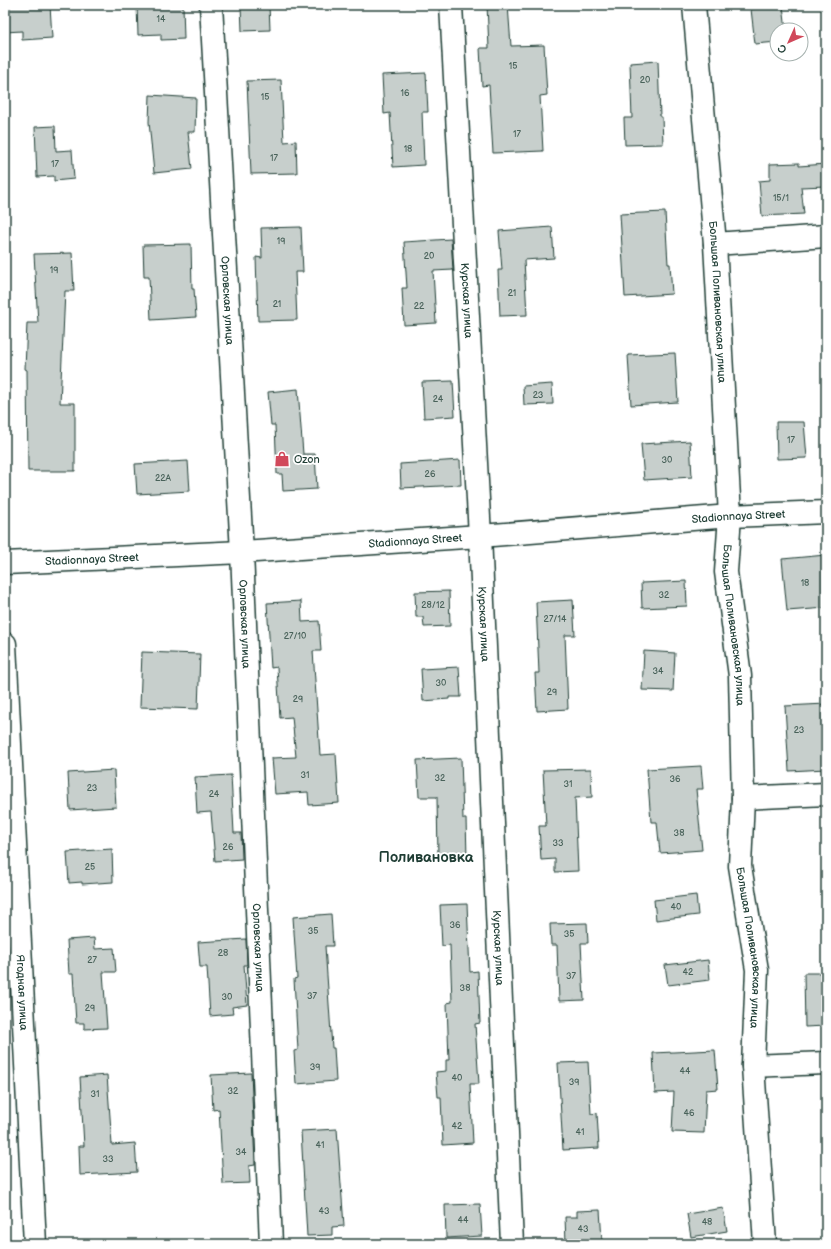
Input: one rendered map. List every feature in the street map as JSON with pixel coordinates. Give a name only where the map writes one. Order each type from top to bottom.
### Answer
[{"type":"street","name":"Орловская улица","points":[[211,5],[242,552],[271,1244]]},
{"type":"street","name":"Курская улица","points":[[451,5],[480,536],[512,1244]]},
{"type":"street","name":"Большая Поливановская улица","points":[[694,5],[715,244],[730,516],[726,572],[740,676],[743,798],[740,866],[757,970],[753,1066],[765,1244]]},
{"type":"street","points":[[715,244],[826,236]]},
{"type":"street","name":"Stadionnaya Street","points":[[5,563],[242,552],[480,536],[730,516],[826,512]]},
{"type":"street","name":"Ягодная улица","points":[[5,644],[35,1244]]},
{"type":"street","points":[[743,798],[826,794]]},
{"type":"street","points":[[753,1066],[826,1063]]},
{"type":"building","points":[[5,5],[50,5],[52,38],[22,40],[22,31],[5,32]]},
{"type":"building","points":[[137,5],[183,5],[184,39],[161,40],[161,34],[138,35]]},
{"type":"building","points":[[241,5],[269,5],[270,30],[242,31]]},
{"type":"building","points":[[487,5],[508,5],[511,46],[544,45],[547,95],[540,96],[543,151],[493,153],[489,85],[482,86],[480,48],[489,48]]},
{"type":"building","points":[[783,6],[785,22],[769,22],[769,43],[755,44],[751,9]]},
{"type":"building","points":[[658,61],[660,117],[662,117],[663,144],[625,145],[624,118],[632,118],[630,63]]},
{"type":"building","points":[[426,73],[428,112],[422,112],[424,165],[393,167],[390,113],[384,114],[382,75]]},
{"type":"building","points":[[281,80],[284,142],[296,141],[297,173],[251,174],[247,81]]},
{"type":"building","points":[[150,95],[196,98],[195,132],[188,132],[192,169],[154,173],[149,122]]},
{"type":"building","points":[[55,126],[56,151],[72,150],[74,179],[54,181],[54,176],[37,177],[35,127]]},
{"type":"building","points":[[799,163],[799,166],[826,164],[826,186],[801,187],[804,214],[762,216],[759,181],[770,180],[770,164]]},
{"type":"building","points":[[665,212],[668,264],[670,264],[672,294],[625,297],[620,214]]},
{"type":"building","points":[[301,227],[303,272],[295,272],[297,320],[258,321],[256,257],[262,258],[261,228]]},
{"type":"building","points":[[552,227],[554,258],[524,260],[527,315],[500,316],[498,270],[502,270],[499,231]]},
{"type":"building","points":[[451,239],[453,270],[433,271],[436,323],[404,325],[402,288],[407,288],[404,242]]},
{"type":"building","points":[[191,244],[192,289],[194,289],[196,317],[151,320],[149,277],[144,277],[143,245]]},
{"type":"building","points":[[72,253],[74,291],[65,291],[60,403],[75,403],[75,471],[28,471],[27,370],[25,369],[27,323],[38,323],[34,254]]},
{"type":"building","points":[[675,353],[678,402],[631,405],[628,355]]},
{"type":"building","points":[[453,381],[455,416],[424,418],[422,382]]},
{"type":"building","points":[[552,384],[553,404],[524,405],[523,386]]},
{"type":"building","points":[[298,389],[303,454],[315,454],[317,489],[283,491],[282,474],[277,474],[275,425],[271,425],[268,392]]},
{"type":"building","points":[[776,422],[804,422],[807,458],[777,459]]},
{"type":"building","points":[[690,441],[692,477],[644,480],[641,444]]},
{"type":"building","points":[[460,460],[461,485],[401,488],[400,464]]},
{"type":"building","points":[[188,461],[190,491],[137,494],[135,464]]},
{"type":"building","points":[[826,555],[826,608],[787,611],[782,559]]},
{"type":"building","points":[[686,581],[687,606],[642,608],[641,583]]},
{"type":"building","points":[[449,591],[450,626],[424,627],[423,617],[416,617],[415,592]]},
{"type":"building","points":[[573,600],[575,635],[565,635],[568,709],[537,711],[535,673],[539,673],[536,602]]},
{"type":"building","points":[[301,601],[302,622],[319,621],[321,651],[313,651],[320,755],[336,754],[339,803],[309,805],[308,792],[275,794],[272,758],[296,757],[292,717],[280,718],[277,667],[271,668],[267,603]]},
{"type":"building","points":[[644,651],[675,653],[673,691],[642,690]]},
{"type":"building","points":[[142,652],[200,654],[198,709],[140,707]]},
{"type":"building","points":[[459,667],[461,697],[449,697],[449,699],[423,701],[421,669]]},
{"type":"building","points":[[826,704],[826,769],[789,771],[785,706]]},
{"type":"building","points":[[461,758],[463,819],[466,819],[467,858],[438,858],[437,797],[419,797],[417,760]]},
{"type":"building","points":[[701,766],[703,789],[696,789],[702,850],[660,853],[657,822],[651,822],[647,769]]},
{"type":"building","points":[[591,769],[592,797],[575,798],[578,871],[555,872],[555,859],[541,860],[539,826],[546,826],[543,770]]},
{"type":"building","points":[[114,770],[116,807],[70,810],[68,773]]},
{"type":"building","points":[[231,775],[234,833],[241,833],[242,859],[215,861],[211,812],[197,813],[195,777]]},
{"type":"building","points":[[112,849],[113,882],[82,884],[82,882],[69,883],[67,852]]},
{"type":"building","points":[[696,895],[698,915],[656,920],[654,900]]},
{"type":"building","points":[[467,904],[470,972],[478,971],[480,1023],[475,1024],[479,1084],[470,1084],[473,1143],[443,1145],[441,1097],[438,1097],[436,1072],[446,1071],[446,1060],[449,1060],[447,1003],[452,1002],[450,945],[442,946],[440,905]]},
{"type":"building","points":[[331,914],[333,946],[325,946],[332,1048],[334,1048],[336,1081],[296,1084],[294,1051],[298,1050],[294,979],[297,978],[293,917]]},
{"type":"building","points":[[587,923],[588,943],[581,943],[584,1000],[559,1001],[557,945],[551,945],[550,924]]},
{"type":"building","points":[[94,938],[95,949],[114,948],[116,972],[103,972],[107,1028],[84,1029],[84,1023],[76,1023],[73,974],[69,974],[67,940]]},
{"type":"building","points":[[246,939],[247,965],[244,965],[247,1005],[232,1007],[233,1014],[210,1016],[207,967],[200,967],[198,942]]},
{"type":"building","points":[[708,960],[710,980],[668,985],[665,965]]},
{"type":"building","points":[[804,973],[826,973],[826,1026],[805,1027]]},
{"type":"building","points":[[715,1050],[718,1089],[706,1090],[704,1133],[672,1132],[674,1092],[655,1093],[653,1053]]},
{"type":"building","points":[[588,1062],[591,1114],[597,1113],[599,1148],[563,1150],[558,1063]]},
{"type":"building","points":[[251,1073],[255,1165],[249,1166],[250,1183],[223,1184],[219,1109],[213,1110],[211,1075]]},
{"type":"building","points":[[107,1075],[112,1145],[135,1143],[137,1172],[80,1175],[79,1146],[84,1146],[80,1077]]},
{"type":"building","points":[[337,1129],[344,1226],[332,1227],[332,1235],[307,1236],[301,1131]]},
{"type":"building","points":[[480,1204],[482,1236],[446,1238],[445,1205]]},
{"type":"building","points":[[723,1208],[727,1231],[691,1237],[687,1214]]},
{"type":"building","points":[[600,1210],[602,1241],[566,1243],[565,1217],[577,1217],[577,1211]]},
{"type":"place","name":"Ozon","points":[[282,459]]},
{"type":"district","name":"Поливановка","points":[[426,857]]}]
